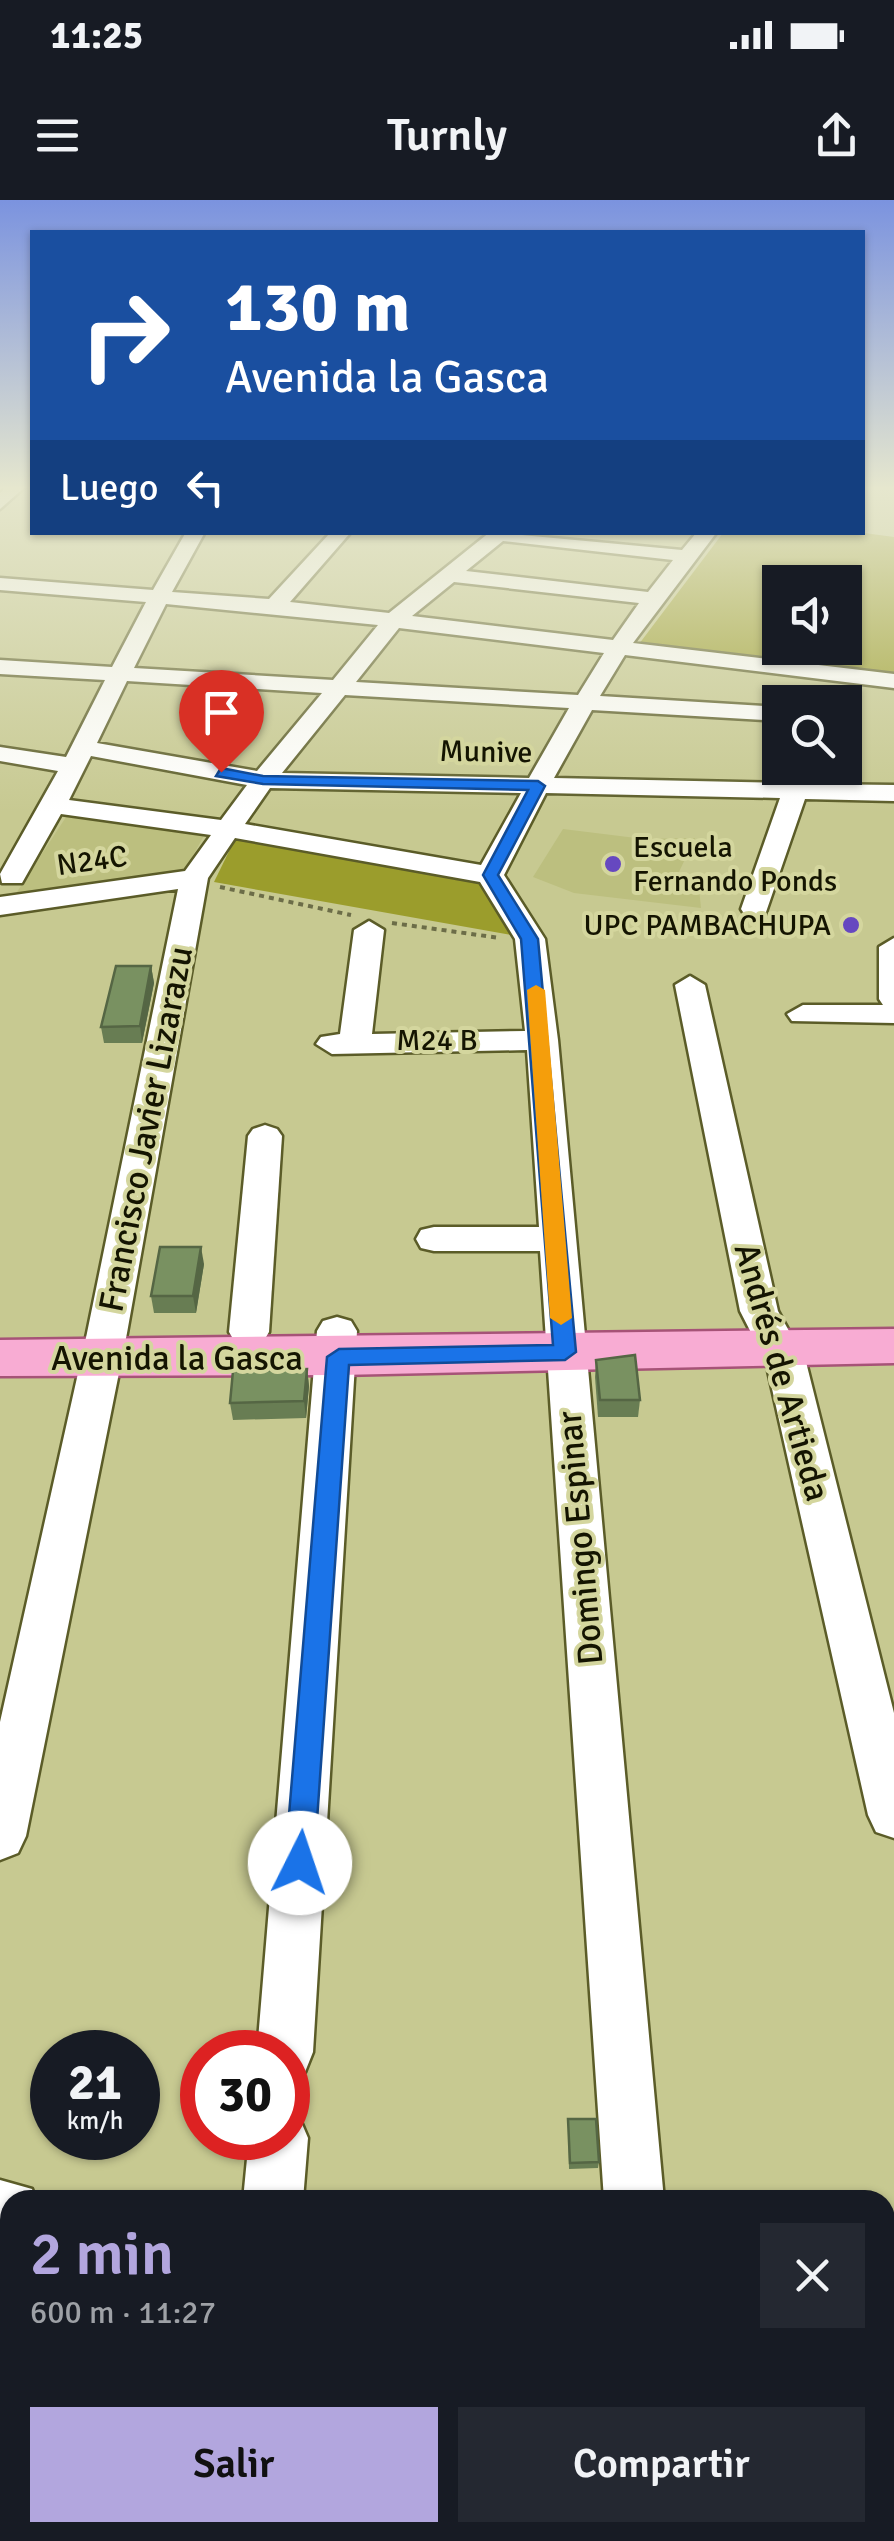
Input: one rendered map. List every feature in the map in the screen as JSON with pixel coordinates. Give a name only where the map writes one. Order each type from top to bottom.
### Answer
[{"type":"main road","name":"Avenida la Gasca","points":[[0,1334],[105,1345],[338,1344],[772,1335],[894,1324]]},
{"type":"main road","name":"Avenida la Gasca","points":[[0,1358],[249,1332],[338,1344]]},
{"type":"main road","name":"Avenida la Gasca","points":[[772,1335],[894,1346]]},
{"type":"street","points":[[12,877],[56,806],[75,756],[158,595]]},
{"type":"street","points":[[161,595],[894,682]]},
{"type":"street","points":[[274,606],[284,595]]},
{"type":"street","name":"Francisco Javier Lizarazu","points":[[0,1836],[105,1345],[194,878],[335,688],[394,620],[428,595]]},
{"type":"street","points":[[624,595],[657,599]]},
{"type":"street","points":[[56,806],[229,829],[490,875],[584,702],[660,595]]},
{"type":"street","points":[[0,667],[762,713]]},
{"type":"street","points":[[828,685],[831,674]]},
{"type":"street","name":"Munive","points":[[0,754],[75,756],[263,780],[538,786],[762,781]]},
{"type":"street","points":[[755,908],[797,785]]},
{"type":"street","name":"Munive","points":[[836,785],[894,793]]},
{"type":"street","name":"Domingo Espinar","points":[[490,875],[530,939],[542,1040],[633,2190]]},
{"type":"street","name":"N24C","points":[[0,906],[194,878]]},
{"type":"street","name":"M24 B","points":[[368,930],[344,1043],[542,1040]]},
{"type":"street","points":[[894,947],[894,998]]},
{"type":"street","name":"Andrés de Artieda","points":[[690,985],[759,1311],[786,1362],[894,1815]]},
{"type":"street","points":[[803,1014],[894,1014]]},
{"type":"street","points":[[249,1332],[265,1136]]},
{"type":"street","points":[[434,1239],[555,1239]]},
{"type":"street","points":[[287,2030],[338,1344]]},
{"type":"street","points":[[275,2190],[277,2160]]},
{"type":"shaded area","points":[[676,595],[762,595],[762,658],[639,644]]},
{"type":"shaded area","points":[[862,595],[894,595],[894,674],[818,665],[862,665]]},
{"type":"shaded area","points":[[68,814],[207,830],[184,872],[77,889],[17,892]]},
{"type":"shaded area","name":"Escuela Fernando Ponds","points":[[563,829],[644,839],[695,838],[678,874],[699,888],[701,908],[574,893],[533,877]]},
{"type":"shaded area","points":[[235,839],[481,883],[511,935],[214,882]]},
{"type":"building","points":[[116,966],[151,966],[140,1026],[101,1027]]},
{"type":"building","points":[[160,1247],[201,1247],[193,1296],[151,1296]]},
{"type":"building","points":[[635,1355],[640,1400],[600,1400],[596,1360]]},
{"type":"building","points":[[307,1369],[304,1401],[230,1403],[233,1371]]},
{"type":"building","points":[[568,2119],[596,2119],[599,2162],[570,2163]]},
{"type":"slow traffic","points":[[536,990],[561,1318]]},
{"type":"place","name":"Escuela Fernando Ponds","points":[[613,864]]},
{"type":"place","name":"UPC PAMBACHUPA","points":[[851,925]]},
{"type":"route","points":[[221,772],[263,780],[538,786],[490,875],[530,939],[542,1040],[565,1352],[339,1357],[300,1863]]}]
